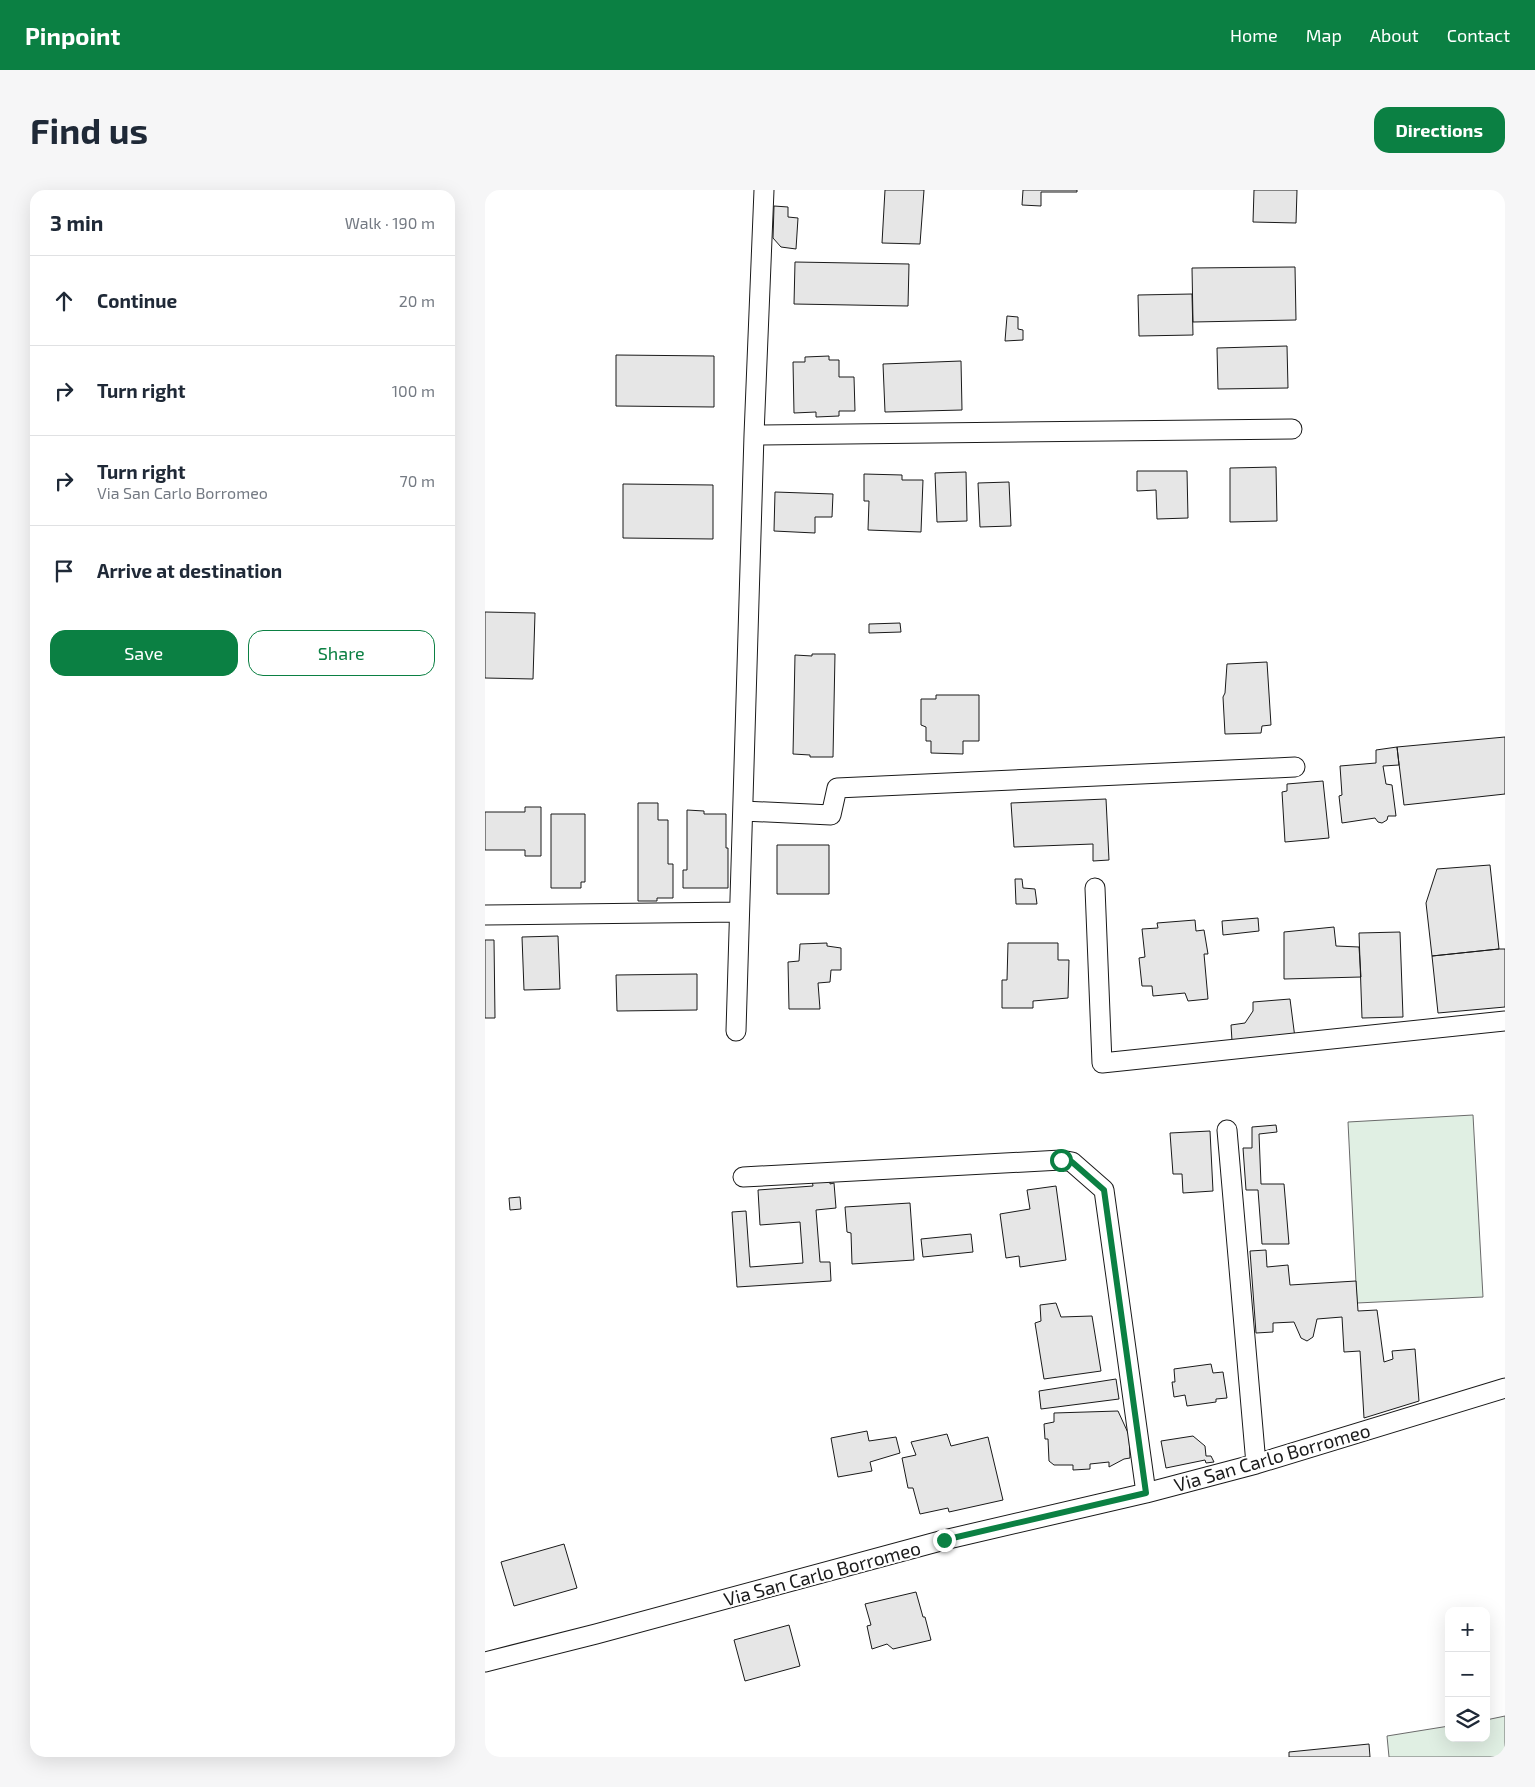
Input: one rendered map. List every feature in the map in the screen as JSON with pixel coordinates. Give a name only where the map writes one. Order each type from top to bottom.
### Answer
[{"type":"street","points":[[736,1031],[753,435],[764,190]]},
{"type":"street","points":[[753,435],[1292,429]]},
{"type":"street","points":[[743,811],[831,815],[837,788],[1295,767]]},
{"type":"street","points":[[1095,888],[1102,1063],[1505,1021]]},
{"type":"street","points":[[485,915],[739,912]]},
{"type":"street","points":[[1227,1130],[1256,1464]]},
{"type":"street","points":[[743,1177],[1061,1160],[1072,1162],[1104,1190],[1146,1493]]},
{"type":"street","name":"Via San Carlo Borromeo","points":[[485,1662],[944,1540],[1146,1493],[1256,1464],[1505,1388]]},
{"type":"green space","points":[[1473,1115],[1483,1297],[1357,1303],[1348,1122]]},
{"type":"green space","points":[[1505,1716],[1505,1757],[1389,1757],[1387,1736],[1445,1727],[1445,1742],[1490,1742],[1490,1719]]},
{"type":"building","points":[[885,190],[924,190],[920,244],[882,243]]},
{"type":"building","points":[[1023,190],[1077,190],[1077,192],[1041,192],[1041,206],[1022,205]]},
{"type":"building","points":[[1254,190],[1297,190],[1296,223],[1253,222]]},
{"type":"building","points":[[774,206],[788,207],[788,217],[798,218],[796,249],[781,247],[773,238]]},
{"type":"building","points":[[795,262],[909,264],[908,306],[794,304]]},
{"type":"building","points":[[1295,267],[1296,320],[1193,322],[1192,268]]},
{"type":"building","points":[[1192,294],[1193,335],[1139,336],[1138,295]]},
{"type":"building","points":[[1007,316],[1018,317],[1018,329],[1023,330],[1023,340],[1005,341]]},
{"type":"building","points":[[1287,346],[1288,388],[1218,389],[1217,348]]},
{"type":"building","points":[[616,355],[714,356],[714,407],[616,406]]},
{"type":"building","points":[[829,356],[829,360],[839,360],[839,377],[854,377],[855,411],[839,411],[839,416],[816,417],[816,412],[794,413],[793,362],[805,362],[805,357]]},
{"type":"building","points":[[961,361],[962,410],[885,412],[883,364]]},
{"type":"building","points":[[1276,467],[1277,521],[1230,522],[1230,468]]},
{"type":"building","points":[[1137,471],[1187,471],[1188,518],[1157,519],[1156,490],[1137,491]]},
{"type":"building","points":[[966,472],[967,521],[937,522],[935,473]]},
{"type":"building","points":[[864,474],[902,475],[902,480],[923,480],[921,532],[868,530],[869,501],[864,501]]},
{"type":"building","points":[[1009,482],[1011,526],[980,527],[978,483]]},
{"type":"building","points":[[623,484],[713,485],[713,539],[623,538]]},
{"type":"building","points":[[775,492],[833,494],[832,517],[815,517],[815,533],[774,531]]},
{"type":"building","points":[[485,612],[535,613],[533,679],[485,678]]},
{"type":"building","points":[[900,623],[901,632],[869,633],[869,624]]},
{"type":"building","points":[[812,654],[835,654],[833,757],[810,757],[810,755],[793,754],[795,655],[812,656]]},
{"type":"building","points":[[1267,662],[1271,725],[1262,726],[1261,733],[1225,734],[1223,697],[1225,693],[1227,664]]},
{"type":"building","points":[[936,695],[979,695],[979,741],[963,741],[963,754],[931,753],[931,741],[926,741],[926,727],[921,725],[921,699],[936,699]]},
{"type":"building","points":[[1505,737],[1505,794],[1404,805],[1397,747]]},
{"type":"building","points":[[1397,747],[1399,765],[1383,766],[1386,784],[1392,785],[1396,816],[1388,816],[1387,820],[1382,823],[1378,822],[1375,818],[1342,823],[1339,796],[1342,795],[1340,766],[1376,763],[1376,750]]},
{"type":"building","points":[[1323,781],[1329,838],[1285,842],[1282,792],[1287,791],[1287,784]]},
{"type":"building","points":[[1106,799],[1109,860],[1093,861],[1093,844],[1014,847],[1011,803]]},
{"type":"building","points":[[638,803],[658,803],[658,820],[668,820],[668,864],[673,864],[673,898],[657,898],[657,901],[638,901]]},
{"type":"building","points":[[525,807],[541,807],[541,856],[525,856],[525,850],[485,850],[485,812],[525,812]]},
{"type":"building","points":[[687,810],[704,811],[704,814],[726,814],[728,888],[683,888],[683,870],[687,870]]},
{"type":"building","points":[[551,814],[585,814],[585,882],[581,882],[581,888],[551,888]]},
{"type":"building","points":[[777,845],[829,845],[829,894],[777,894]]},
{"type":"building","points":[[1490,865],[1499,949],[1432,956],[1426,903],[1437,869]]},
{"type":"building","points":[[1015,879],[1022,879],[1023,888],[1035,889],[1037,904],[1016,904]]},
{"type":"building","points":[[1258,918],[1259,931],[1223,935],[1222,921]]},
{"type":"building","points":[[1195,920],[1196,931],[1204,930],[1208,954],[1204,954],[1208,999],[1188,1001],[1185,993],[1153,996],[1152,986],[1142,986],[1139,958],[1145,957],[1142,929],[1158,928],[1157,923]]},
{"type":"building","points":[[1334,927],[1336,946],[1359,947],[1361,977],[1284,979],[1284,932]]},
{"type":"building","points":[[1400,932],[1403,1017],[1362,1018],[1359,933]]},
{"type":"building","points":[[558,936],[560,989],[524,990],[522,937]]},
{"type":"building","points":[[485,940],[494,940],[495,1018],[485,1018]]},
{"type":"building","points":[[827,943],[827,946],[841,948],[841,970],[831,970],[830,982],[818,983],[820,1009],[789,1009],[788,962],[799,961],[800,944]]},
{"type":"building","points":[[1008,943],[1058,943],[1058,960],[1069,960],[1068,998],[1033,1001],[1033,1008],[1002,1008],[1002,980],[1007,980]]},
{"type":"building","points":[[1505,949],[1505,1007],[1438,1013],[1432,956]]},
{"type":"building","points":[[697,974],[697,1010],[617,1011],[616,975]]},
{"type":"building","points":[[1290,999],[1295,1038],[1232,1041],[1231,1025],[1245,1023],[1253,1011],[1253,1002]]},
{"type":"building","points":[[1276,1125],[1277,1132],[1259,1134],[1261,1184],[1284,1184],[1289,1244],[1262,1244],[1258,1190],[1246,1190],[1243,1148],[1252,1148],[1252,1127]]},
{"type":"building","points":[[1210,1131],[1213,1191],[1183,1193],[1182,1174],[1173,1174],[1170,1133]]},
{"type":"building","points":[[830,1179],[830,1184],[834,1183],[836,1208],[816,1210],[820,1262],[830,1262],[831,1281],[737,1287],[732,1212],[746,1211],[750,1267],[803,1263],[800,1222],[760,1225],[758,1190],[813,1186],[812,1180]]},
{"type":"building","points":[[1056,1186],[1066,1260],[1020,1267],[1019,1256],[1006,1258],[1000,1214],[1030,1209],[1027,1190]]},
{"type":"building","points":[[520,1197],[521,1209],[510,1210],[509,1198]]},
{"type":"building","points":[[910,1203],[914,1260],[852,1264],[851,1233],[847,1232],[845,1207]]},
{"type":"building","points":[[971,1234],[973,1252],[923,1257],[921,1239]]},
{"type":"building","points":[[1266,1250],[1267,1267],[1288,1265],[1290,1285],[1356,1281],[1358,1311],[1377,1310],[1384,1362],[1393,1359],[1392,1351],[1415,1349],[1419,1401],[1364,1418],[1360,1351],[1344,1352],[1342,1317],[1317,1319],[1313,1337],[1307,1341],[1301,1338],[1294,1322],[1273,1323],[1273,1332],[1256,1333],[1250,1251]]},
{"type":"building","points":[[1056,1303],[1061,1317],[1092,1316],[1101,1371],[1044,1379],[1035,1323],[1041,1321],[1040,1305]]},
{"type":"building","points":[[1211,1364],[1213,1373],[1223,1372],[1227,1398],[1216,1399],[1216,1402],[1187,1406],[1185,1395],[1174,1397],[1172,1382],[1175,1382],[1174,1369]]},
{"type":"building","points":[[1116,1379],[1119,1399],[1041,1409],[1039,1391]]},
{"type":"building","points":[[1118,1411],[1129,1435],[1130,1458],[1109,1467],[1109,1462],[1090,1464],[1090,1469],[1073,1470],[1073,1465],[1054,1465],[1049,1461],[1048,1439],[1045,1439],[1044,1424],[1054,1422],[1054,1413]]},
{"type":"building","points":[[867,1431],[869,1441],[896,1437],[900,1453],[870,1462],[872,1471],[838,1477],[831,1438]]},
{"type":"building","points":[[947,1434],[951,1446],[988,1437],[1003,1500],[949,1512],[948,1508],[920,1514],[913,1488],[908,1488],[902,1458],[916,1455],[911,1442]]},
{"type":"building","points":[[1193,1436],[1205,1446],[1206,1456],[1211,1456],[1214,1462],[1206,1463],[1205,1460],[1166,1468],[1161,1441]]},
{"type":"building","points":[[564,1544],[577,1588],[514,1606],[501,1562]]},
{"type":"building","points":[[916,1592],[931,1640],[893,1649],[887,1644],[872,1649],[867,1626],[871,1625],[865,1604]]},
{"type":"building","points":[[789,1625],[800,1666],[745,1681],[734,1640]]},
{"type":"building","points":[[1369,1744],[1370,1757],[1289,1757],[1289,1752]]},
{"type":"route","points":[[944,1540],[1146,1493],[1104,1190],[1072,1162],[1061,1160]]}]
